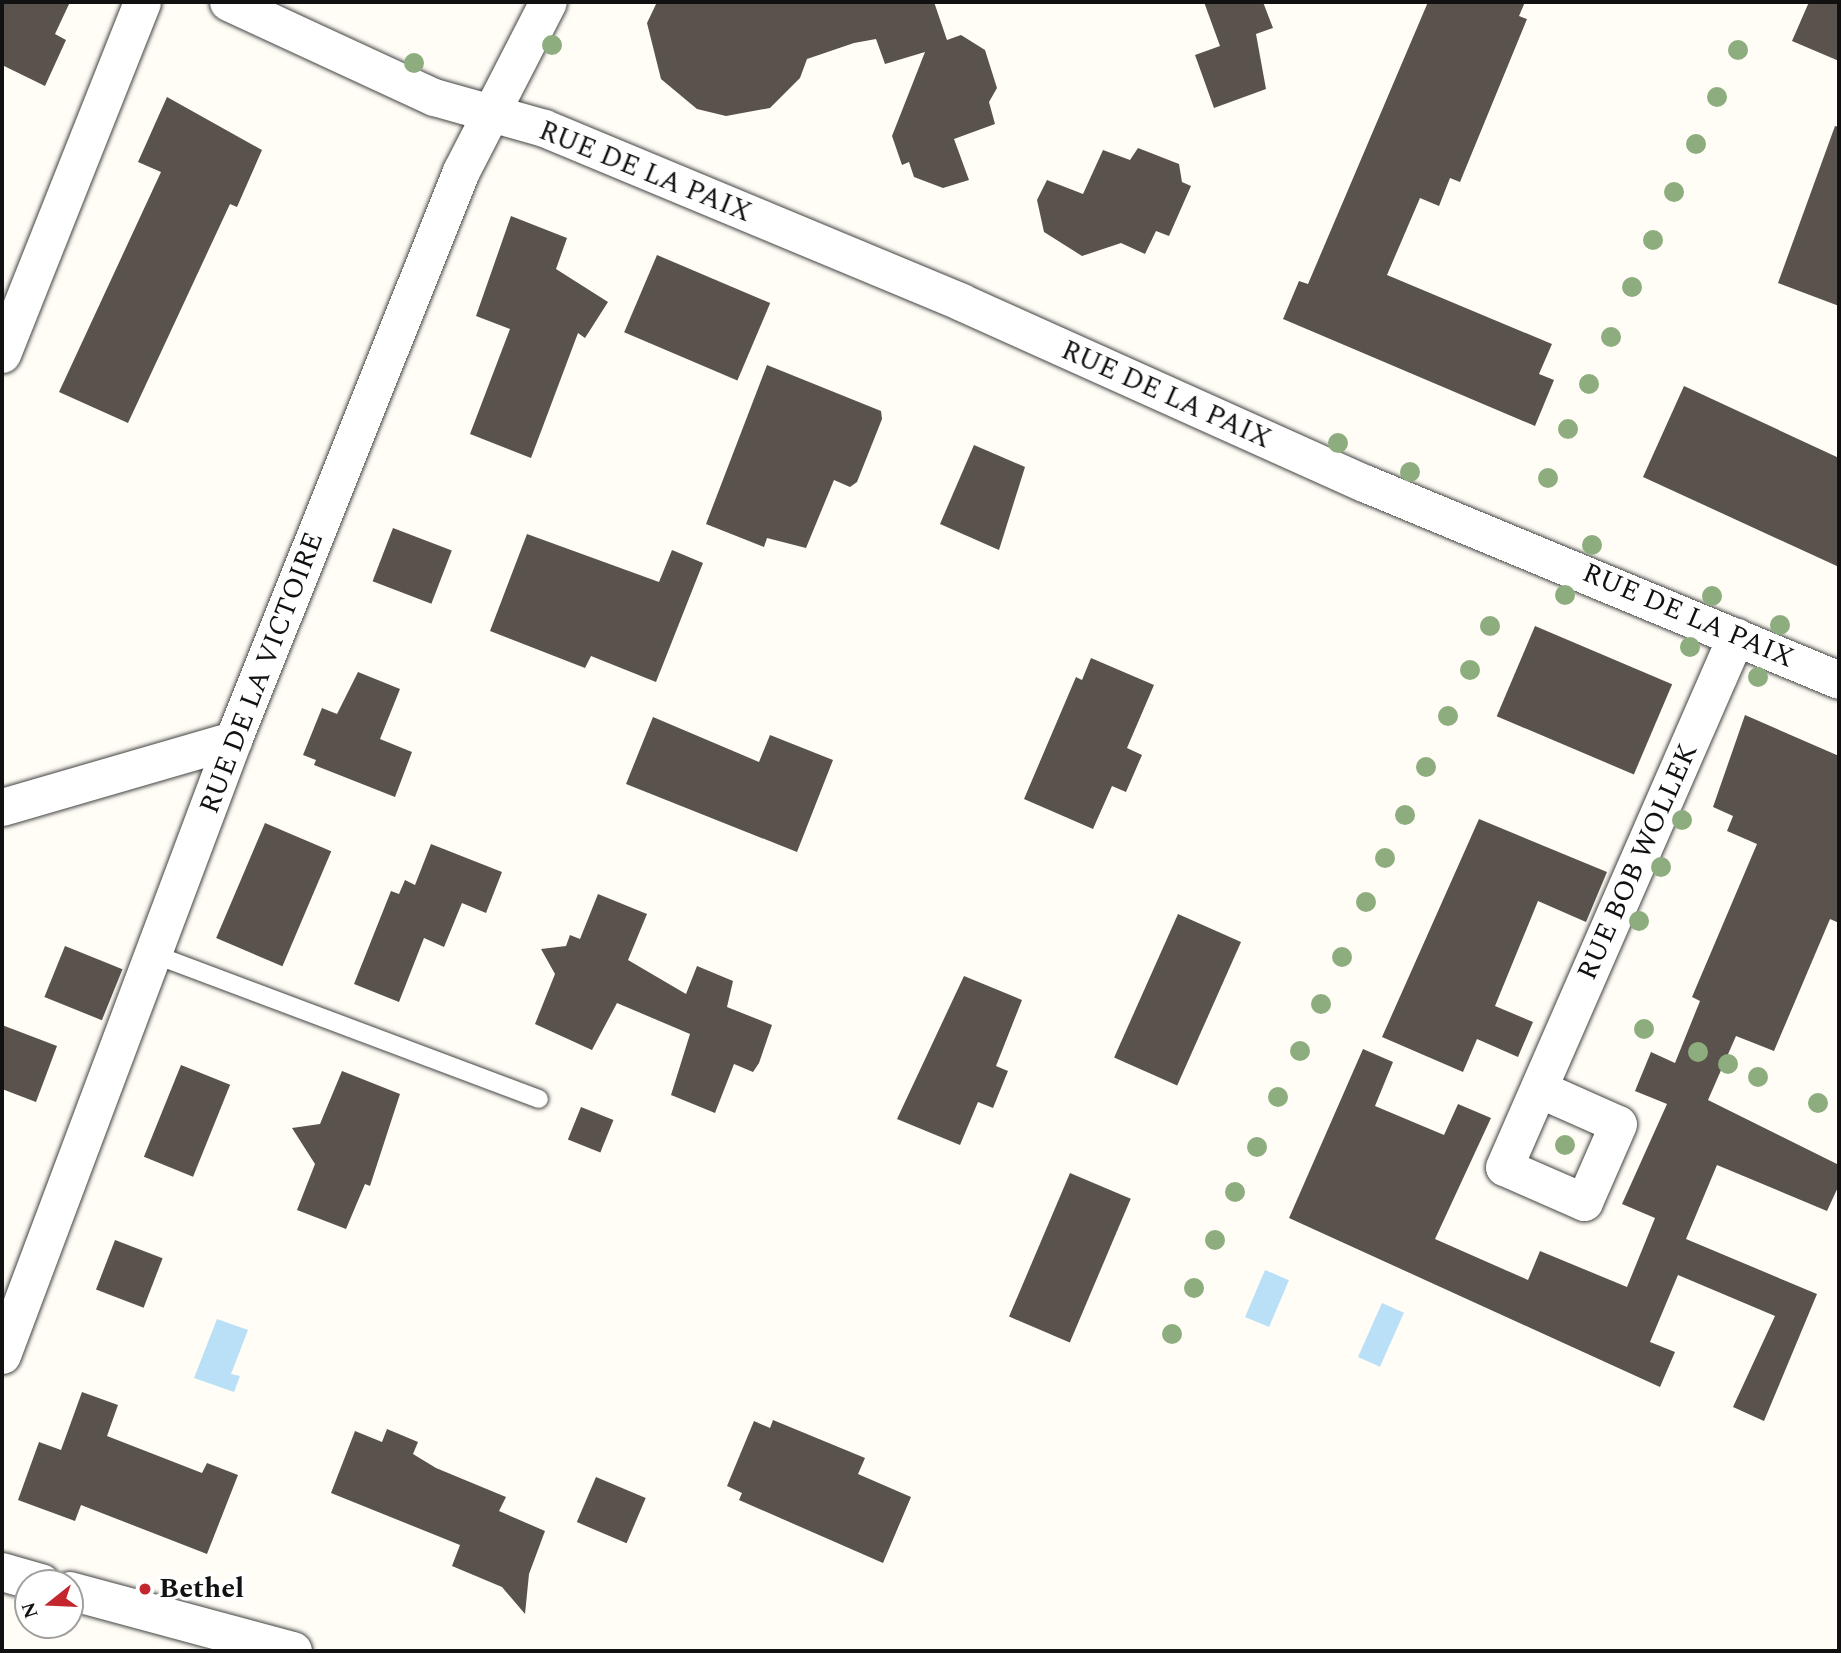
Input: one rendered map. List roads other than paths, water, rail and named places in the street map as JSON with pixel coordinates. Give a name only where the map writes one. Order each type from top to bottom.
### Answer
[{"type":"street","points":[[2,354],[142,2]]},
{"type":"street","name":"RUE DE LA PAIX","points":[[228,2],[434,97],[544,128],[961,302],[1364,483],[1839,680]]},
{"type":"street","name":"RUE DE LA VICTOIRE","points":[[2,1355],[156,955],[233,740],[461,171],[548,2]]},
{"type":"street","name":"RUE BOB WOLLEK","points":[[1539,1088],[1737,636]]},
{"type":"street","points":[[2,807],[233,740]]},
{"type":"street","points":[[84,1595],[293,1651]]},
{"type":"lane","points":[[156,955],[539,1099]]},
{"type":"water","points":[[1265,1270],[1289,1280],[1269,1327],[1245,1317]]},
{"type":"water","points":[[1382,1303],[1404,1313],[1380,1367],[1358,1357]]},
{"type":"water","points":[[217,1319],[248,1330],[231,1374],[240,1376],[234,1392],[194,1378]]},
{"type":"place","name":"Bethel","points":[[145,1589]]}]
